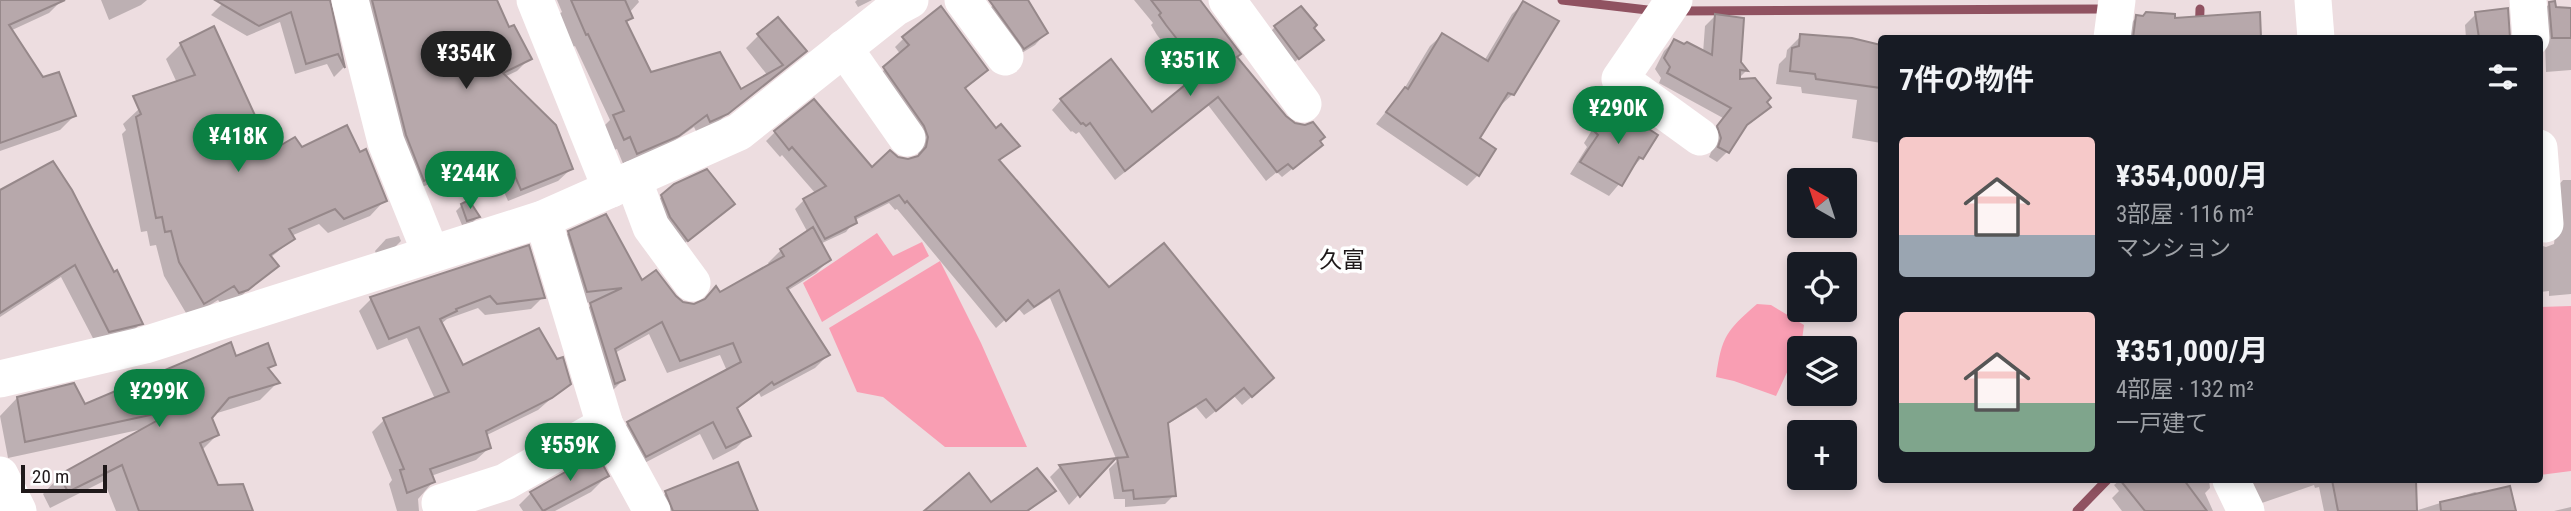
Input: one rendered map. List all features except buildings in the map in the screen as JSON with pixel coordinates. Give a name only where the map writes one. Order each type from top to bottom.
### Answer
[{"type":"street","points":[[350,0],[386,142],[430,254]]},
{"type":"street","points":[[535,0],[622,184],[692,283]]},
{"type":"street","points":[[0,379],[145,345],[543,219],[739,132],[863,25],[910,0]]},
{"type":"street","points":[[962,0],[1005,57]]},
{"type":"street","points":[[1227,0],[1303,104]]},
{"type":"street","points":[[1674,0],[1619,79],[1700,136]]},
{"type":"street","points":[[2112,35],[2117,0]]},
{"type":"street","points":[[2314,0],[2316,35]]},
{"type":"street","points":[[2528,0],[2531,35]]},
{"type":"street","points":[[863,25],[907,138]]},
{"type":"street","points":[[2543,146],[2571,142]]},
{"type":"street","points":[[2543,198],[2545,223]]},
{"type":"street","points":[[543,219],[605,425],[642,506]]},
{"type":"street","points":[[440,503],[505,482],[605,425]]},
{"type":"street","points":[[0,475],[18,511]]},
{"type":"street","points":[[2232,483],[2246,511]]},
{"type":"shaded area","points":[[877,233],[893,256],[922,242],[929,256],[822,322],[803,283]]},
{"type":"shaded area","points":[[940,261],[981,343],[1027,447],[945,447],[883,397],[857,392],[829,328]]},
{"type":"shaded area","points":[[1757,304],[1771,305],[1787,315],[1787,322],[1804,325],[1803,336],[1787,336],[1787,372],[1776,396],[1716,377],[1723,343],[1738,321]]},
{"type":"shaded area","points":[[2571,306],[2571,471],[2543,474],[2543,307]]},
{"type":"waterway","points":[[1562,0],[1656,11]]},
{"type":"waterway","points":[[1677,11],[2102,9]]},
{"type":"waterway","points":[[2199,35],[2200,9]]},
{"type":"waterway","points":[[2077,511],[2104,483]]},
{"type":"district","name":"久富","points":[[1342,260]]}]
